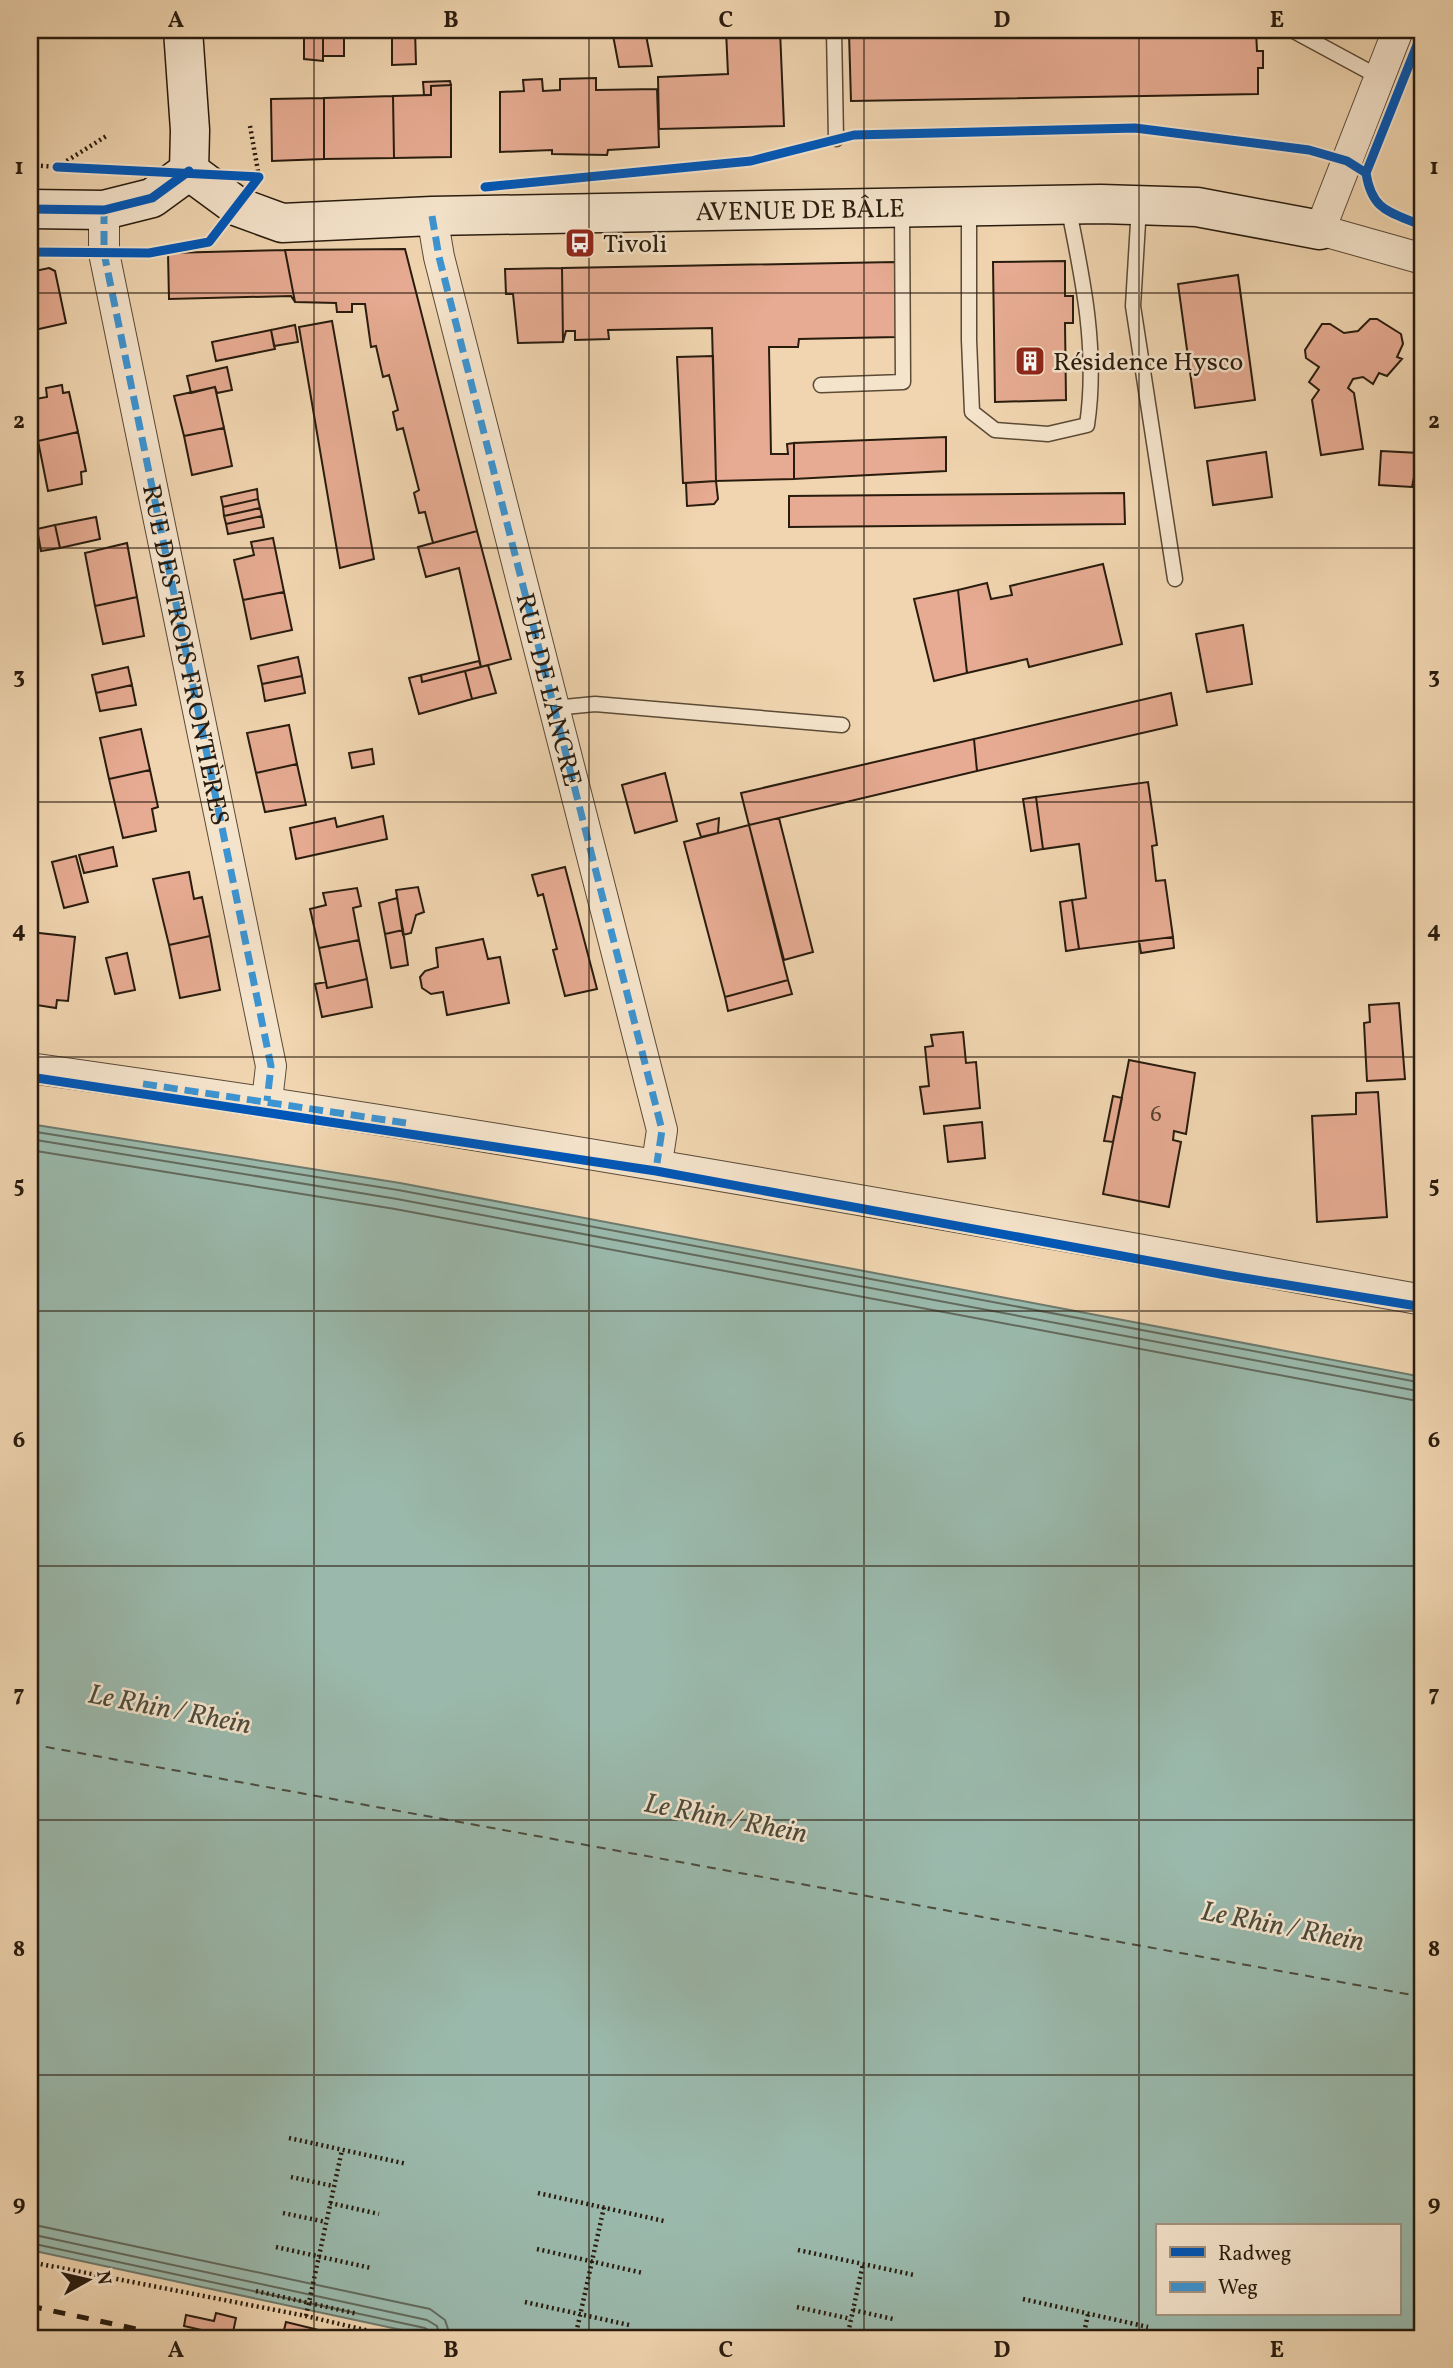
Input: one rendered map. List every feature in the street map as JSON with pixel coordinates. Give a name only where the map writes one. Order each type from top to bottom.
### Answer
[{"type":"street","points":[[30,209],[104,210],[152,198],[189,171],[183,30]]},
{"type":"street","points":[[1320,230],[1398,30]]},
{"type":"street","name":"AVENUE DE BÂLE","points":[[189,171],[238,207],[282,223],[432,216],[1068,204],[1139,205],[1197,207],[1320,230],[1423,259]]},
{"type":"street","name":"RUE DES TROIS FRONTIÈRES","points":[[104,210],[104,253],[271,1066],[267,1101]]},
{"type":"street","name":"RUE DE L'ANCRE","points":[[432,216],[439,257],[662,1130],[657,1163]]},
{"type":"street","points":[[30,1068],[267,1101],[657,1163],[1423,1300]]},
{"type":"lane","points":[[834,30],[836,139]]},
{"type":"lane","points":[[1292,30],[1379,77]]},
{"type":"lane","points":[[969,206],[972,412],[995,430],[1048,435],[1087,425],[1092,387],[1087,300],[1068,204]]},
{"type":"lane","points":[[1139,205],[1133,306],[1175,579]]},
{"type":"lane","points":[[821,385],[903,382],[902,208]]},
{"type":"lane","points":[[554,708],[595,704],[842,725]]},
{"type":"path","points":[[247,176],[259,177],[250,126]]},
{"type":"path","points":[[57,167],[108,135]]},
{"type":"path","points":[[30,165],[83,168]]},
{"type":"path","points":[[289,2138],[407,2164]]},
{"type":"path","points":[[306,2316],[342,2150]]},
{"type":"path","points":[[291,2177],[333,2186]]},
{"type":"path","points":[[538,2193],[664,2221]]},
{"type":"path","points":[[330,2203],[379,2214]]},
{"type":"path","points":[[575,2338],[604,2207]]},
{"type":"path","points":[[283,2213],[326,2222]]},
{"type":"path","points":[[276,2247],[370,2268]]},
{"type":"path","points":[[537,2249],[643,2273]]},
{"type":"path","points":[[798,2250],[914,2275]]},
{"type":"path","points":[[30,2262],[306,2316],[399,2338]]},
{"type":"path","points":[[863,2264],[848,2336],[866,2338]]},
{"type":"path","points":[[256,2291],[358,2314]]},
{"type":"path","points":[[1023,2299],[1148,2327]]},
{"type":"path","points":[[525,2302],[629,2325]]},
{"type":"path","points":[[797,2307],[851,2319]]},
{"type":"path","points":[[853,2310],[893,2319]]},
{"type":"path","points":[[1083,2338],[1088,2314]]},
{"type":"water","name":"Le Rhin / Rhein","points":[[30,1124],[400,1183],[1423,1377],[1423,2338],[439,2338],[30,2250]]},
{"type":"building","points":[[304,30],[323,30],[323,61],[304,59]]},
{"type":"building","points":[[392,30],[415,30],[416,64],[392,65]]},
{"type":"building","points":[[612,30],[645,30],[652,66],[619,67]]},
{"type":"building","points":[[726,30],[780,30],[784,126],[659,129],[658,77],[728,74]]},
{"type":"building","points":[[1256,30],[1257,51],[1263,51],[1263,68],[1258,68],[1258,94],[851,101],[849,33]]},
{"type":"building","points":[[344,31],[344,56],[323,56],[323,32]]},
{"type":"building","points":[[596,78],[596,90],[657,89],[659,147],[608,150],[607,155],[552,154],[552,150],[500,152],[500,92],[524,91],[523,80],[542,79],[543,91],[560,90],[560,79]]},
{"type":"building","points":[[450,81],[451,85],[431,86],[431,95],[424,95],[423,82]]},
{"type":"building","points":[[451,85],[451,157],[394,158],[393,96],[431,95],[431,86]]},
{"type":"building","points":[[393,96],[394,158],[324,159],[324,98]]},
{"type":"building","points":[[324,98],[324,159],[272,161],[271,99]]},
{"type":"building","points":[[405,249],[477,531],[433,543],[425,512],[419,513],[414,493],[419,490],[403,428],[397,430],[393,412],[398,410],[389,375],[383,377],[376,346],[371,347],[365,304],[352,304],[352,312],[337,312],[336,303],[295,302],[285,250]]},
{"type":"building","points":[[285,250],[295,302],[291,296],[169,299],[168,253]]},
{"type":"building","name":"Résidence Hysco","points":[[1065,261],[1065,296],[1073,296],[1073,323],[1065,323],[1066,400],[995,402],[993,262]]},
{"type":"building","points":[[895,262],[897,337],[799,339],[798,347],[769,347],[771,454],[788,454],[787,444],[794,443],[794,479],[716,481],[712,328],[608,330],[609,339],[575,340],[575,331],[566,331],[563,342],[562,268]]},
{"type":"building","points":[[49,268],[55,271],[66,323],[30,331],[30,272]]},
{"type":"building","points":[[562,268],[563,342],[518,343],[513,294],[506,294],[505,269]]},
{"type":"building","points":[[1238,275],[1255,400],[1195,408],[1178,284]]},
{"type":"building","points":[[1370,319],[1377,319],[1401,334],[1403,344],[1397,357],[1402,359],[1387,376],[1379,373],[1373,384],[1363,377],[1353,379],[1348,388],[1354,393],[1363,449],[1321,455],[1312,400],[1319,390],[1309,382],[1319,367],[1306,358],[1305,350],[1322,324],[1330,324],[1344,333],[1358,331]]},
{"type":"building","points":[[332,321],[374,559],[340,568],[299,327]]},
{"type":"building","points":[[295,325],[298,342],[274,346],[271,330]]},
{"type":"building","points":[[271,330],[275,349],[216,361],[212,342]]},
{"type":"building","points":[[713,356],[716,481],[683,483],[677,357]]},
{"type":"building","points":[[227,367],[232,390],[217,393],[215,387],[191,393],[187,376]]},
{"type":"building","points":[[62,385],[63,393],[69,392],[78,432],[38,441],[30,400],[47,397],[46,388]]},
{"type":"building","points":[[215,387],[224,428],[184,436],[174,396]]},
{"type":"building","points":[[224,428],[232,466],[192,475],[184,436]]},
{"type":"building","points":[[78,432],[86,471],[81,472],[82,484],[48,491],[38,441]]},
{"type":"building","points":[[946,437],[946,471],[794,479],[794,443]]},
{"type":"building","points":[[1381,451],[1419,453],[1412,487],[1379,485]]},
{"type":"building","points":[[1266,452],[1272,497],[1213,505],[1207,461]]},
{"type":"building","points":[[1419,453],[1423,453],[1423,487],[1412,487]]},
{"type":"building","points":[[716,481],[718,499],[714,504],[687,506],[686,483]]},
{"type":"building","points":[[257,489],[258,499],[223,507],[221,497]]},
{"type":"building","points":[[1124,493],[1125,524],[789,527],[789,496]]},
{"type":"building","points":[[258,499],[260,508],[224,516],[223,507]]},
{"type":"building","points":[[260,508],[262,516],[226,524],[224,516]]},
{"type":"building","points":[[262,516],[264,527],[228,534],[226,524]]},
{"type":"building","points":[[96,517],[100,539],[60,548],[55,525]]},
{"type":"building","points":[[55,525],[60,548],[41,551],[37,529]]},
{"type":"building","points":[[477,531],[511,659],[481,667],[459,568],[426,577],[418,547]]},
{"type":"building","points":[[273,538],[284,592],[243,600],[234,560],[254,555],[251,542]]},
{"type":"building","points":[[127,543],[137,597],[95,606],[85,553]]},
{"type":"building","points":[[1103,564],[1122,644],[1029,667],[1027,659],[967,673],[958,590],[987,583],[991,599],[1012,595],[1010,586]]},
{"type":"building","points":[[958,590],[967,673],[934,681],[914,599]]},
{"type":"building","points":[[284,592],[292,630],[251,639],[243,600]]},
{"type":"building","points":[[137,597],[144,636],[103,644],[95,606]]},
{"type":"building","points":[[1243,625],[1252,684],[1207,692],[1196,634]]},
{"type":"building","points":[[298,657],[302,676],[262,684],[258,666]]},
{"type":"building","points":[[479,661],[481,667],[422,682],[421,675]]},
{"type":"building","points":[[488,665],[496,693],[472,699],[465,671]]},
{"type":"building","points":[[128,667],[132,685],[96,693],[92,675]]},
{"type":"building","points":[[465,671],[472,699],[419,714],[409,678],[421,675],[422,682]]},
{"type":"building","points":[[302,676],[305,693],[265,701],[262,684]]},
{"type":"building","points":[[132,685],[136,705],[100,711],[96,693]]},
{"type":"building","points":[[1171,693],[1177,725],[977,771],[974,739]]},
{"type":"building","points":[[289,725],[297,764],[256,773],[247,733]]},
{"type":"building","points":[[141,729],[150,770],[109,779],[100,738]]},
{"type":"building","points":[[974,739],[977,771],[749,825],[741,793]]},
{"type":"building","points":[[372,749],[374,764],[352,768],[349,753]]},
{"type":"building","points":[[297,764],[306,805],[265,812],[256,773]]},
{"type":"building","points":[[150,770],[158,807],[152,809],[156,831],[123,838],[109,779]]},
{"type":"building","points":[[665,773],[677,821],[635,833],[622,785]]},
{"type":"building","points":[[1148,782],[1157,845],[1152,846],[1156,881],[1165,880],[1173,937],[1079,949],[1072,900],[1086,898],[1079,844],[1043,849],[1036,797]]},
{"type":"building","points":[[1036,797],[1043,849],[1031,851],[1023,799]]},
{"type":"building","points":[[383,816],[387,839],[296,859],[290,828],[335,818],[337,827]]},
{"type":"building","points":[[719,818],[718,833],[701,837],[697,824]]},
{"type":"building","points":[[779,818],[813,952],[784,960],[749,825]]},
{"type":"building","points":[[749,825],[788,980],[725,997],[684,842]]},
{"type":"building","points":[[113,847],[117,866],[84,873],[79,855]]},
{"type":"building","points":[[76,856],[88,902],[64,908],[52,862]]},
{"type":"building","points":[[565,867],[597,989],[565,996],[543,894],[538,896],[532,875]]},
{"type":"building","points":[[189,872],[194,899],[202,897],[210,936],[169,945],[153,879]]},
{"type":"building","points":[[418,887],[424,912],[416,915],[411,933],[403,935],[396,890]]},
{"type":"building","points":[[357,888],[361,906],[353,908],[359,940],[319,948],[310,909],[326,905],[323,893]]},
{"type":"building","points":[[397,898],[403,930],[385,934],[379,903]]},
{"type":"building","points":[[1072,900],[1079,949],[1066,951],[1060,902]]},
{"type":"building","points":[[403,930],[408,965],[391,968],[385,934]]},
{"type":"building","points":[[30,932],[75,937],[68,1001],[57,1000],[56,1008],[30,1004]]},
{"type":"building","points":[[210,936],[220,990],[180,998],[169,945]]},
{"type":"building","points":[[1173,937],[1174,948],[1141,953],[1139,941]]},
{"type":"building","points":[[483,939],[488,959],[500,957],[509,1003],[447,1015],[443,992],[431,994],[422,988],[420,977],[425,971],[438,967],[436,948]]},
{"type":"building","points":[[359,940],[367,979],[327,988],[319,948]]},
{"type":"building","points":[[127,953],[135,990],[115,994],[106,958]]},
{"type":"building","points":[[367,979],[372,1007],[322,1017],[315,984],[326,982],[327,988]]},
{"type":"building","points":[[788,980],[792,994],[728,1011],[725,997]]},
{"type":"building","points":[[1399,1003],[1405,1079],[1367,1081],[1364,1023],[1370,1022],[1369,1005]]},
{"type":"building","points":[[963,1032],[966,1063],[976,1062],[980,1108],[924,1114],[920,1087],[929,1086],[925,1047],[933,1046],[931,1035]]},
{"type":"building","points":[[1129,1060],[1195,1073],[1186,1134],[1174,1131],[1173,1140],[1181,1142],[1169,1207],[1103,1194]]},
{"type":"building","points":[[1378,1092],[1387,1217],[1317,1222],[1312,1116],[1356,1114],[1356,1093]]},
{"type":"building","points":[[1113,1096],[1122,1098],[1113,1142],[1104,1141]]},
{"type":"building","points":[[982,1122],[985,1158],[948,1162],[944,1126]]},
{"type":"building","points":[[216,2313],[236,2318],[232,2337],[184,2326],[186,2315],[214,2321]]},
{"type":"building","points":[[286,2322],[331,2333],[330,2338],[282,2338]]},
{"type":"ferry route","points":[[30,1744],[1423,1997]]},
{"type":"railway","points":[[30,2306],[178,2338]]},
{"type":"railway","points":[[30,2330],[65,2338]]},
{"type":"marked path","points":[[104,210],[104,253],[271,1066],[267,1101]]},
{"type":"marked path","points":[[432,216],[439,257],[662,1130],[657,1163]]},
{"type":"marked path","points":[[143,1084],[406,1123]]},
{"type":"cycle path","points":[[1366,173],[1423,30]]},
{"type":"cycle path","points":[[485,187],[751,161],[854,135],[1135,128],[1309,150],[1347,161],[1366,173],[1373,196],[1385,209],[1423,226]]},
{"type":"cycle path","points":[[57,167],[259,177]]},
{"type":"cycle path","points":[[30,209],[104,210],[152,198],[189,171]]},
{"type":"cycle path","points":[[30,252],[149,253],[209,242],[259,177]]},
{"type":"cycle path","points":[[30,1077],[656,1171],[1226,1275],[1423,1307]]},
{"type":"place","name":"Tivoli","points":[[580,243]]},
{"type":"place","name":"Résidence Hysco","points":[[1030,361]]}]
